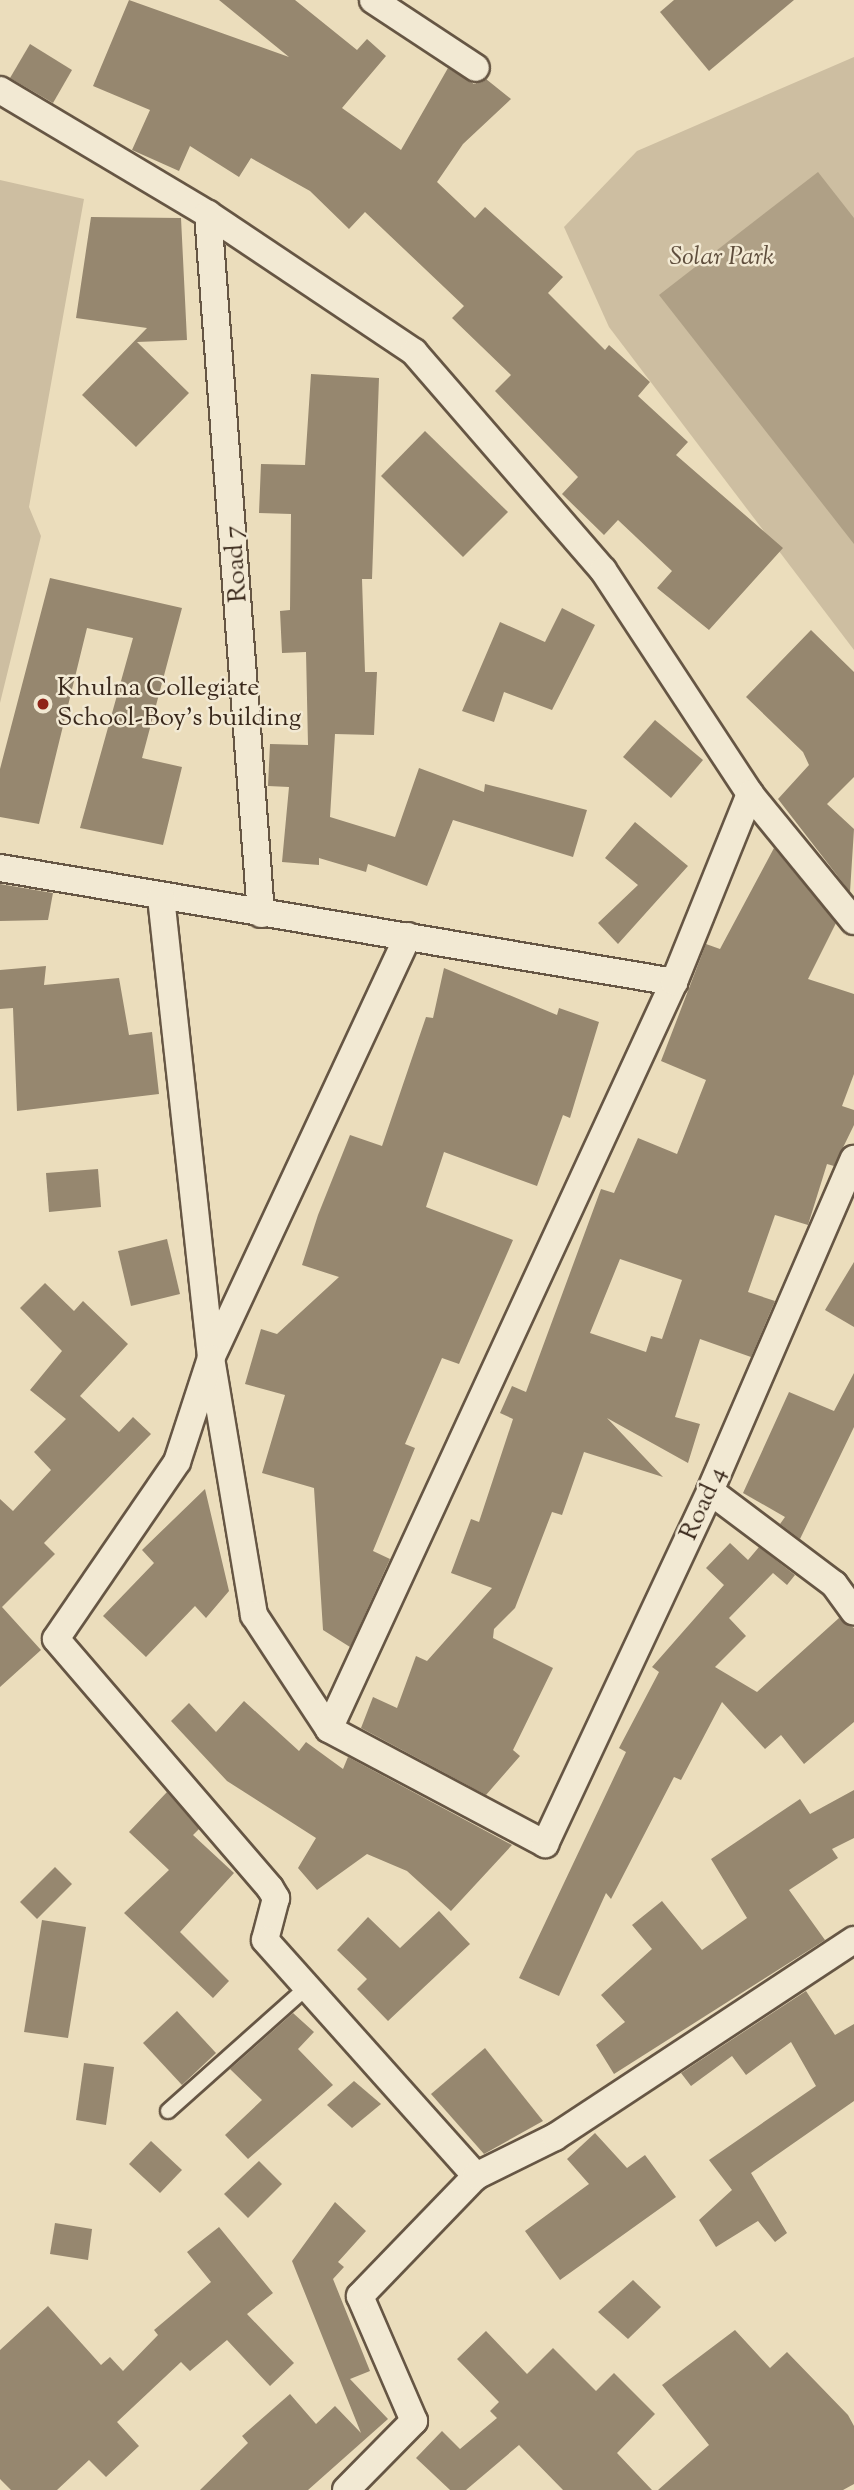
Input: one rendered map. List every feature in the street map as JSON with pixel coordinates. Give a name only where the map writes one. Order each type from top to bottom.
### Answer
[{"type":"street","points":[[373,0],[475,68]]},
{"type":"street","points":[[0,90],[208,214],[414,352],[603,570],[750,794],[854,921]]},
{"type":"street","name":"Road 7","points":[[208,214],[261,914]]},
{"type":"street","points":[[329,1729],[674,982],[750,794]]},
{"type":"street","points":[[0,868],[674,982]]},
{"type":"street","points":[[161,897],[211,1357],[254,1615],[329,1729]]},
{"type":"street","points":[[408,936],[211,1357],[177,1461],[56,1639],[270,1888],[275,1898],[265,1940],[304,1990],[387,2072],[476,2176]]},
{"type":"street","name":"Road 4","points":[[329,1729],[545,1844],[710,1491],[854,1159]]},
{"type":"street","points":[[710,1491],[834,1584],[854,1612]]},
{"type":"street","points":[[346,2490],[414,2421],[360,2296],[476,2176],[555,2137],[854,1940]]},
{"type":"lane","points":[[168,2111],[304,1990]]},
{"type":"green space","name":"Solar Park","points":[[854,57],[854,650],[609,327],[564,227],[637,151]]},
{"type":"green space","points":[[0,180],[84,199],[29,507],[41,536],[0,703]]},
{"type":"shaded area","points":[[818,172],[854,218],[854,544],[659,295]]},
{"type":"building","points":[[129,0],[289,57],[219,0],[295,0],[357,50],[367,39],[386,56],[342,108],[401,150],[448,68],[474,84],[486,79],[511,99],[463,144],[437,182],[475,218],[485,207],[563,277],[548,293],[605,350],[609,345],[650,382],[638,396],[688,442],[676,455],[783,548],[709,630],[657,588],[672,571],[618,520],[604,535],[562,494],[578,477],[495,391],[511,375],[452,318],[464,306],[365,212],[349,229],[310,191],[251,158],[239,177],[190,146],[179,171],[132,150],[150,110],[93,86]]},
{"type":"building","points":[[674,0],[794,0],[709,71],[660,12]]},
{"type":"building","points":[[30,44],[72,70],[53,103],[10,78]]},
{"type":"building","points":[[91,217],[181,218],[187,340],[137,342],[189,393],[136,447],[82,395],[147,328],[76,318]]},
{"type":"building","points":[[311,374],[379,378],[372,579],[362,579],[365,672],[377,672],[374,735],[335,734],[330,817],[395,837],[419,768],[484,792],[485,784],[587,810],[573,857],[453,820],[427,886],[368,864],[366,872],[319,858],[319,865],[282,862],[289,787],[268,786],[270,744],[308,745],[306,652],[282,653],[280,611],[290,610],[291,514],[259,513],[261,464],[305,465]]},
{"type":"building","points":[[425,431],[508,512],[463,557],[381,476]]},
{"type":"building","name":"Khulna Collegiate School-Boy's building","points":[[50,578],[182,608],[142,758],[182,767],[163,845],[80,828],[133,638],[87,628],[39,824],[0,817],[0,769]]},
{"type":"building","points":[[562,608],[595,625],[552,710],[504,692],[494,722],[462,711],[500,622],[545,642]]},
{"type":"building","points":[[811,630],[854,672],[854,777],[827,804],[854,829],[850,892],[778,799],[809,765],[803,752],[746,697]]},
{"type":"building","points":[[655,720],[703,760],[671,798],[623,757]]},
{"type":"building","points":[[635,822],[688,866],[618,944],[598,923],[638,885],[605,858]]},
{"type":"building","points":[[774,848],[836,923],[808,979],[854,994],[854,1074],[842,1106],[854,1110],[854,1125],[834,1166],[827,1164],[808,1225],[775,1215],[748,1292],[775,1301],[751,1357],[700,1339],[675,1417],[700,1424],[688,1463],[607,1418],[663,1477],[584,1452],[562,1515],[552,1512],[515,1608],[494,1629],[493,1638],[553,1668],[513,1750],[520,1756],[486,1795],[361,1728],[373,1697],[397,1708],[416,1656],[427,1661],[492,1588],[451,1573],[471,1519],[479,1522],[513,1419],[500,1413],[512,1386],[526,1392],[601,1189],[614,1193],[638,1138],[677,1154],[706,1080],[661,1061],[706,944],[720,949]],"holes":[[[620,1259],[682,1280],[662,1339],[651,1336],[646,1352],[590,1333]]]},
{"type":"building","points":[[0,884],[53,893],[48,920],[0,921]]},
{"type":"building","points":[[46,966],[44,985],[119,978],[129,1035],[152,1032],[159,1094],[17,1111],[13,1008],[0,1009],[0,970]]},
{"type":"building","points":[[444,968],[557,1015],[559,1008],[599,1022],[570,1118],[563,1115],[537,1186],[444,1152],[426,1207],[513,1240],[459,1364],[442,1358],[405,1444],[415,1448],[373,1551],[390,1559],[350,1647],[323,1630],[314,1488],[262,1473],[285,1395],[245,1384],[261,1329],[277,1334],[339,1277],[302,1265],[318,1215],[350,1135],[382,1146],[426,1017],[433,1018]]},
{"type":"building","points":[[98,1169],[101,1207],[49,1212],[46,1173]]},
{"type":"building","points":[[167,1239],[180,1294],[131,1306],[118,1251]]},
{"type":"building","points":[[854,1262],[854,1327],[825,1310]]},
{"type":"building","points":[[45,1283],[74,1311],[83,1301],[128,1344],[80,1396],[119,1432],[133,1417],[151,1434],[44,1543],[55,1554],[2,1607],[41,1650],[0,1687],[0,1499],[13,1511],[51,1470],[34,1452],[66,1419],[30,1390],[62,1351],[20,1308]]},
{"type":"building","points":[[854,1373],[854,1427],[800,1539],[780,1524],[785,1517],[743,1493],[789,1392],[834,1411]]},
{"type":"building","points":[[205,1489],[229,1591],[206,1618],[195,1606],[146,1657],[103,1616],[154,1563],[142,1550]]},
{"type":"building","points":[[730,1543],[748,1560],[759,1547],[795,1575],[787,1585],[773,1573],[729,1618],[746,1636],[715,1667],[757,1692],[839,1618],[854,1628],[854,1722],[804,1764],[781,1735],[765,1749],[722,1702],[681,1780],[674,1777],[611,1899],[606,1893],[559,1996],[519,1978],[626,1752],[619,1748],[659,1672],[652,1667],[724,1585],[706,1568]]},
{"type":"building","points":[[244,1701],[299,1751],[306,1742],[343,1769],[348,1757],[512,1845],[451,1911],[407,1871],[367,1854],[317,1890],[298,1868],[316,1838],[227,1781],[171,1721],[189,1703],[216,1732]]},
{"type":"building","points":[[854,1790],[854,1838],[832,1849],[838,1858],[789,1890],[825,1940],[614,2074],[596,2045],[625,2022],[601,1995],[652,1949],[632,1925],[662,1901],[702,1950],[747,1918],[711,1859],[800,1799],[810,1814]]},
{"type":"building","points":[[167,1792],[199,1829],[193,1835],[234,1873],[180,1932],[229,1981],[213,1998],[124,1913],[169,1870],[129,1832]]},
{"type":"building","points":[[55,1867],[72,1884],[37,1919],[20,1902]]},
{"type":"building","points":[[439,1911],[470,1944],[388,2021],[357,1989],[367,1979],[337,1950],[368,1917],[400,1948]]},
{"type":"building","points":[[42,1920],[86,1927],[68,2038],[24,2032]]},
{"type":"building","points":[[806,1991],[835,2035],[854,2024],[854,2101],[751,2173],[787,2233],[775,2242],[758,2221],[716,2247],[699,2220],[732,2190],[709,2160],[816,2086],[791,2042],[746,2075],[732,2056],[691,2086],[681,2073]]},
{"type":"building","points":[[177,2011],[216,2053],[182,2085],[143,2043]]},
{"type":"building","points":[[293,2013],[314,2032],[298,2049],[333,2085],[248,2159],[225,2135],[262,2100],[230,2069]]},
{"type":"building","points":[[485,2048],[543,2121],[484,2154],[431,2094]]},
{"type":"building","points":[[84,2063],[114,2067],[106,2125],[76,2120]]},
{"type":"building","points":[[354,2081],[381,2104],[352,2128],[327,2105]]},
{"type":"building","points":[[595,2133],[627,2168],[645,2155],[676,2197],[560,2280],[525,2231],[589,2184],[567,2159]]},
{"type":"building","points":[[151,2141],[182,2170],[160,2193],[129,2164]]},
{"type":"building","points":[[259,2161],[282,2184],[248,2218],[224,2194]]},
{"type":"building","points":[[335,2202],[366,2231],[338,2262],[344,2267],[333,2279],[370,2371],[350,2379],[388,2419],[308,2490],[200,2490],[248,2443],[242,2436],[290,2394],[316,2424],[335,2406],[361,2433],[292,2261]]},
{"type":"building","points":[[55,2223],[92,2229],[88,2260],[50,2254]]},
{"type":"building","points":[[219,2227],[273,2293],[247,2314],[294,2363],[270,2386],[227,2340],[190,2371],[181,2362],[117,2422],[139,2446],[106,2477],[89,2460],[57,2490],[11,2490],[0,2479],[0,2350],[48,2306],[101,2365],[110,2357],[123,2371],[158,2335],[154,2330],[211,2282],[187,2252]]},
{"type":"building","points":[[633,2280],[661,2307],[628,2339],[598,2312]]},
{"type":"building","points":[[735,2330],[770,2368],[787,2352],[848,2415],[854,2426],[854,2484],[843,2490],[658,2490],[709,2445],[662,2385]]},
{"type":"building","points":[[486,2331],[527,2374],[553,2348],[596,2391],[614,2373],[655,2414],[617,2453],[652,2490],[563,2490],[519,2445],[466,2490],[450,2490],[416,2458],[442,2431],[460,2449],[497,2418],[490,2411],[499,2402],[457,2359]]},
{"type":"place","name":"Khulna Collegiate School-Boy's building","points":[[43,704]]}]
